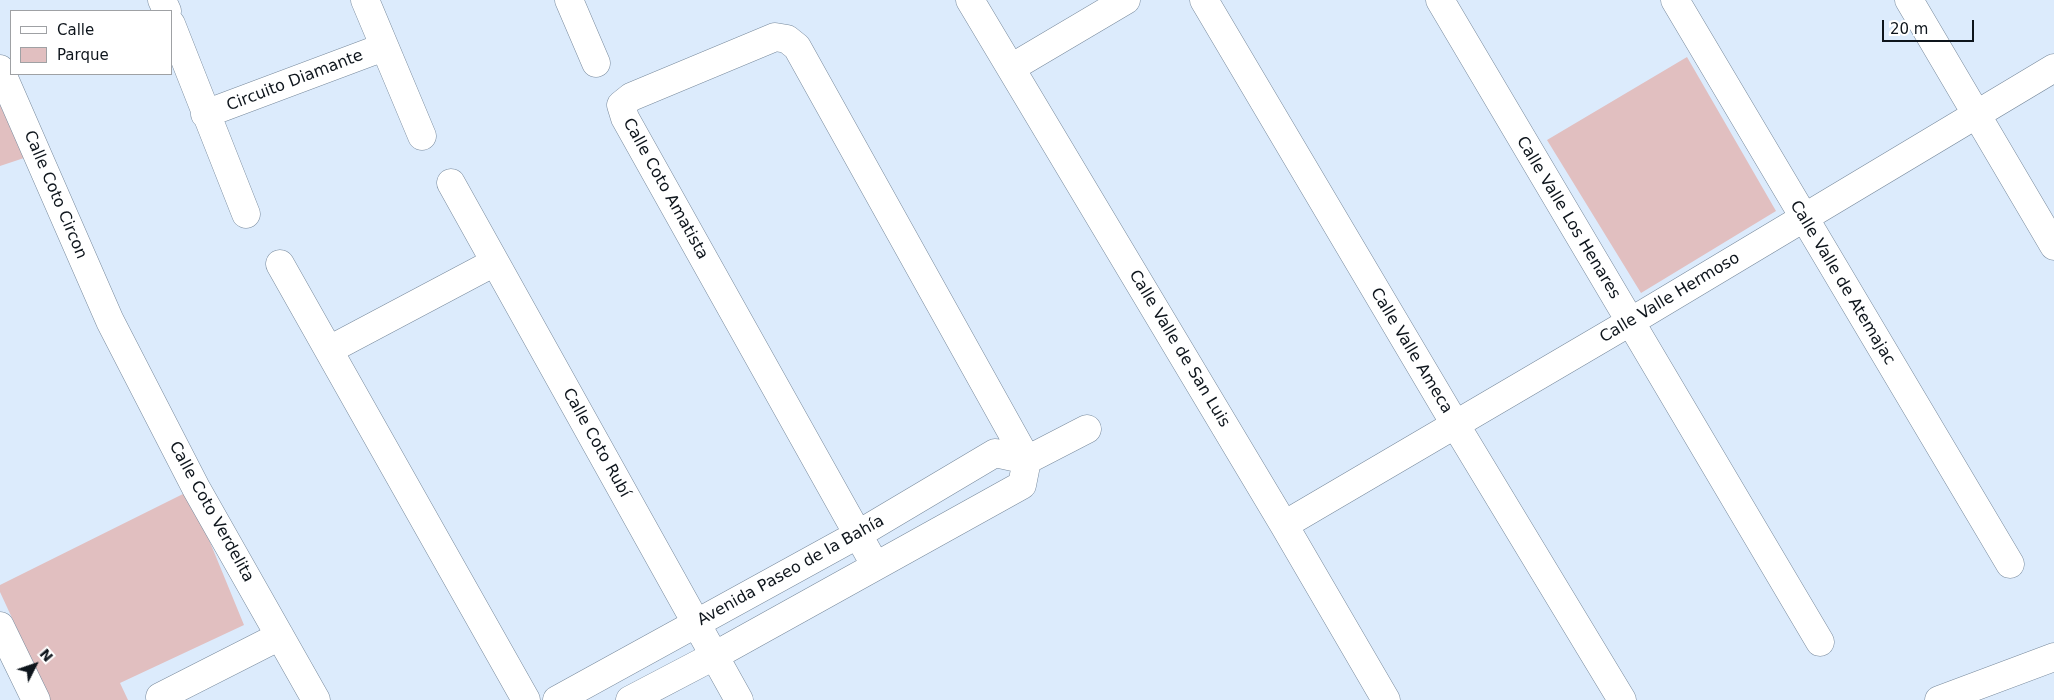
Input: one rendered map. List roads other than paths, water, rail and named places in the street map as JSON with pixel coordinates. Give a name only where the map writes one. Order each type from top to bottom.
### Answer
[{"type":"street","name":"Circuito Diamante","points":[[365,0],[422,136]]},
{"type":"street","points":[[569,0],[596,63]]},
{"type":"street","name":"Calle Valle de San Luis","points":[[970,0],[1284,525],[1386,700]]},
{"type":"street","points":[[1012,68],[1126,0]]},
{"type":"street","name":"Calle Valle Ameca","points":[[1204,0],[1455,424],[1622,700]]},
{"type":"street","name":"Calle Valle Los Henares","points":[[1440,0],[1820,642]]},
{"type":"street","name":"Calle Valle de Atemajac","points":[[1675,0],[1803,219],[2010,564]]},
{"type":"street","points":[[1909,0],[2054,246]]},
{"type":"street","name":"Circuito Diamante","points":[[172,27],[246,214]]},
{"type":"street","name":"Calle Coto Amatista","points":[[875,565],[625,118],[622,105],[631,97],[775,37],[787,39],[797,47],[1027,460]]},
{"type":"street","name":"Circuito Diamante","points":[[205,114],[384,47]]},
{"type":"street","name":"Calle Valle Hermoso","points":[[1284,525],[1630,322],[2054,68]]},
{"type":"street","name":"Calle Coto Circon","points":[[0,69],[110,321]]},
{"type":"street","name":"Calle Coto Rubí","points":[[450,183],[739,700]]},
{"type":"street","points":[[329,350],[495,262]]},
{"type":"street","points":[[280,264],[526,700]]},
{"type":"street","name":"Calle Coto Verdelita","points":[[110,321],[196,488],[316,700]]},
{"type":"street","points":[[630,700],[714,656],[1022,485],[1027,460],[1087,430]]},
{"type":"street","name":"Avenida Paseo de la Bahía","points":[[557,700],[857,535],[994,454],[1027,460]]},
{"type":"street","points":[[0,626],[36,700]]},
{"type":"street","points":[[160,698],[280,636]]},
{"type":"street","points":[[1939,700],[2054,657]]}]
